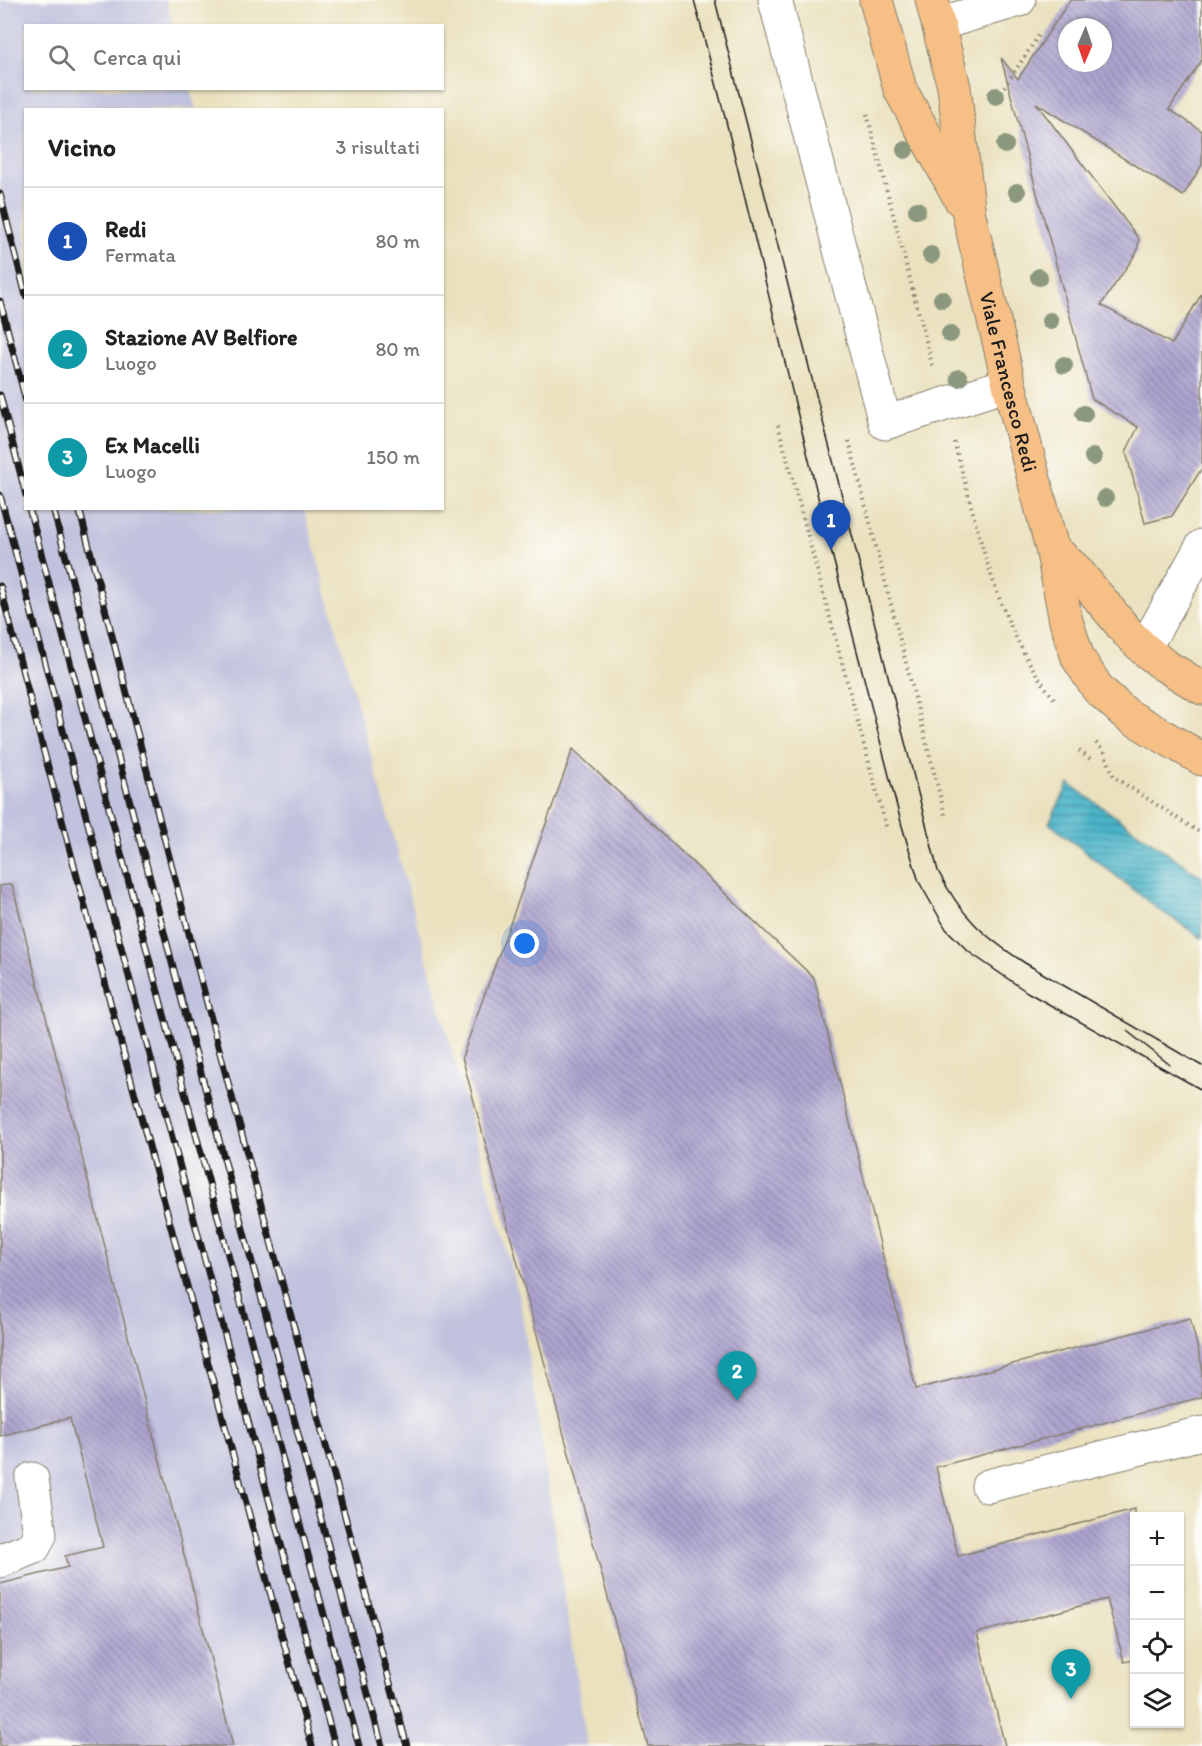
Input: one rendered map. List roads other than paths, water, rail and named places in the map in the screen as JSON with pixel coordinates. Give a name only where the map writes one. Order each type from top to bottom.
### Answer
[{"type":"main road","name":"Viale Francesco Redi","points":[[876,0],[900,89],[969,215]]},
{"type":"main road","name":"Viale Francesco Redi","points":[[936,12],[954,87],[969,215],[1009,384],[1053,548],[1066,621],[1072,641],[1084,669],[1098,688],[1127,715],[1202,759]]},
{"type":"main road","points":[[1053,548],[1076,570],[1144,649],[1164,665],[1202,688]]},
{"type":"street","points":[[775,0],[885,423],[1009,384]]},
{"type":"street","points":[[936,12],[1019,0]]},
{"type":"street","points":[[1144,649],[1202,546]]},
{"type":"street","points":[[988,1486],[1202,1432]]},
{"type":"street","points":[[0,1560],[34,1547],[40,1535],[32,1479]]},
{"type":"water","points":[[1069,784],[1202,877],[1202,938],[1158,909],[1049,823]]},
{"type":"tram line","points":[[694,0],[726,121],[831,550],[902,826],[919,882],[946,929],[969,952],[1027,992],[1202,1090]]},
{"type":"tram line","points":[[715,0],[938,871],[955,901],[974,924],[997,944],[1025,963],[1202,1066]]},
{"type":"tram line","points":[[1127,1031],[1169,1064]]},
{"type":"railway","points":[[0,194],[24,288]]},
{"type":"railway","points":[[0,301],[24,393]]},
{"type":"railway","points":[[0,395],[24,487]]},
{"type":"railway","points":[[0,495],[335,1746]]},
{"type":"railway","points":[[30,510],[359,1746]]},
{"type":"railway","points":[[54,510],[193,1043],[382,1746]]},
{"type":"railway","points":[[80,510],[216,1038],[407,1746]]},
{"type":"railway","points":[[0,586],[125,1058],[312,1746]]},
{"type":"place","name":"Redi","points":[[831,550]]},
{"type":"place","name":"Stazione AV Belfiore","points":[[737,1401]]},
{"type":"place","name":"Ex Macelli","points":[[1071,1699]]}]
